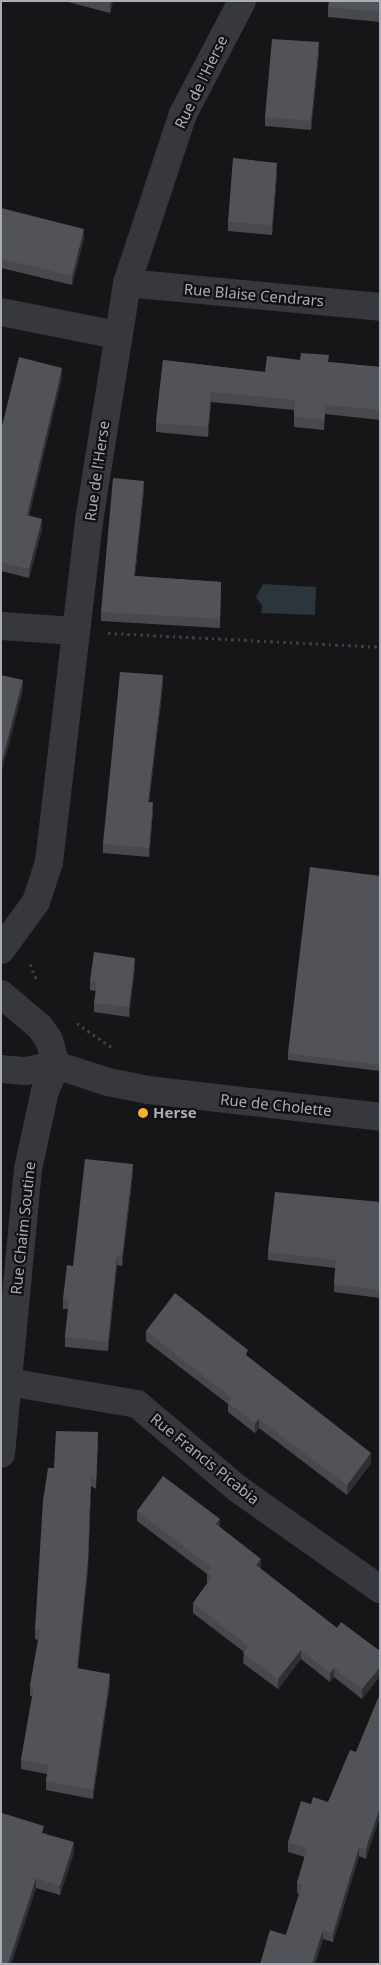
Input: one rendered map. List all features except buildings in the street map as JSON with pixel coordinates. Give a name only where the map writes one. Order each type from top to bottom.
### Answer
[{"type":"street","name":"Rue de l'Herse","points":[[5,944],[36,902],[45,882],[74,631],[117,334],[128,284],[183,114],[242,1]]},
{"type":"street","name":"Rue Blaise Cendrars","points":[[128,284],[380,307]]},
{"type":"street","points":[[1,312],[117,334]]},
{"type":"street","points":[[1,626],[74,631]]},
{"type":"street","points":[[1,994],[40,1027],[49,1040],[56,1065]]},
{"type":"street","name":"Rue de Cholette","points":[[1,1070],[25,1071],[56,1065],[108,1082],[148,1090],[380,1117]]},
{"type":"street","name":"Rue Chaim Soutine","points":[[1,1454],[28,1169],[45,1091],[56,1065]]},
{"type":"street","name":"Rue Francis Picabia","points":[[8,1382],[137,1404],[238,1489],[380,1589]]},
{"type":"path","points":[[74,631],[380,647]]},
{"type":"path","points":[[5,944],[25,952],[39,985]]},
{"type":"path","points":[[71,1019],[118,1052]]},
{"type":"shaded area","points":[[263,584],[316,587],[315,615],[261,613],[262,606],[256,597]]},
{"type":"place","name":"Herse","points":[[143,1113]]}]
